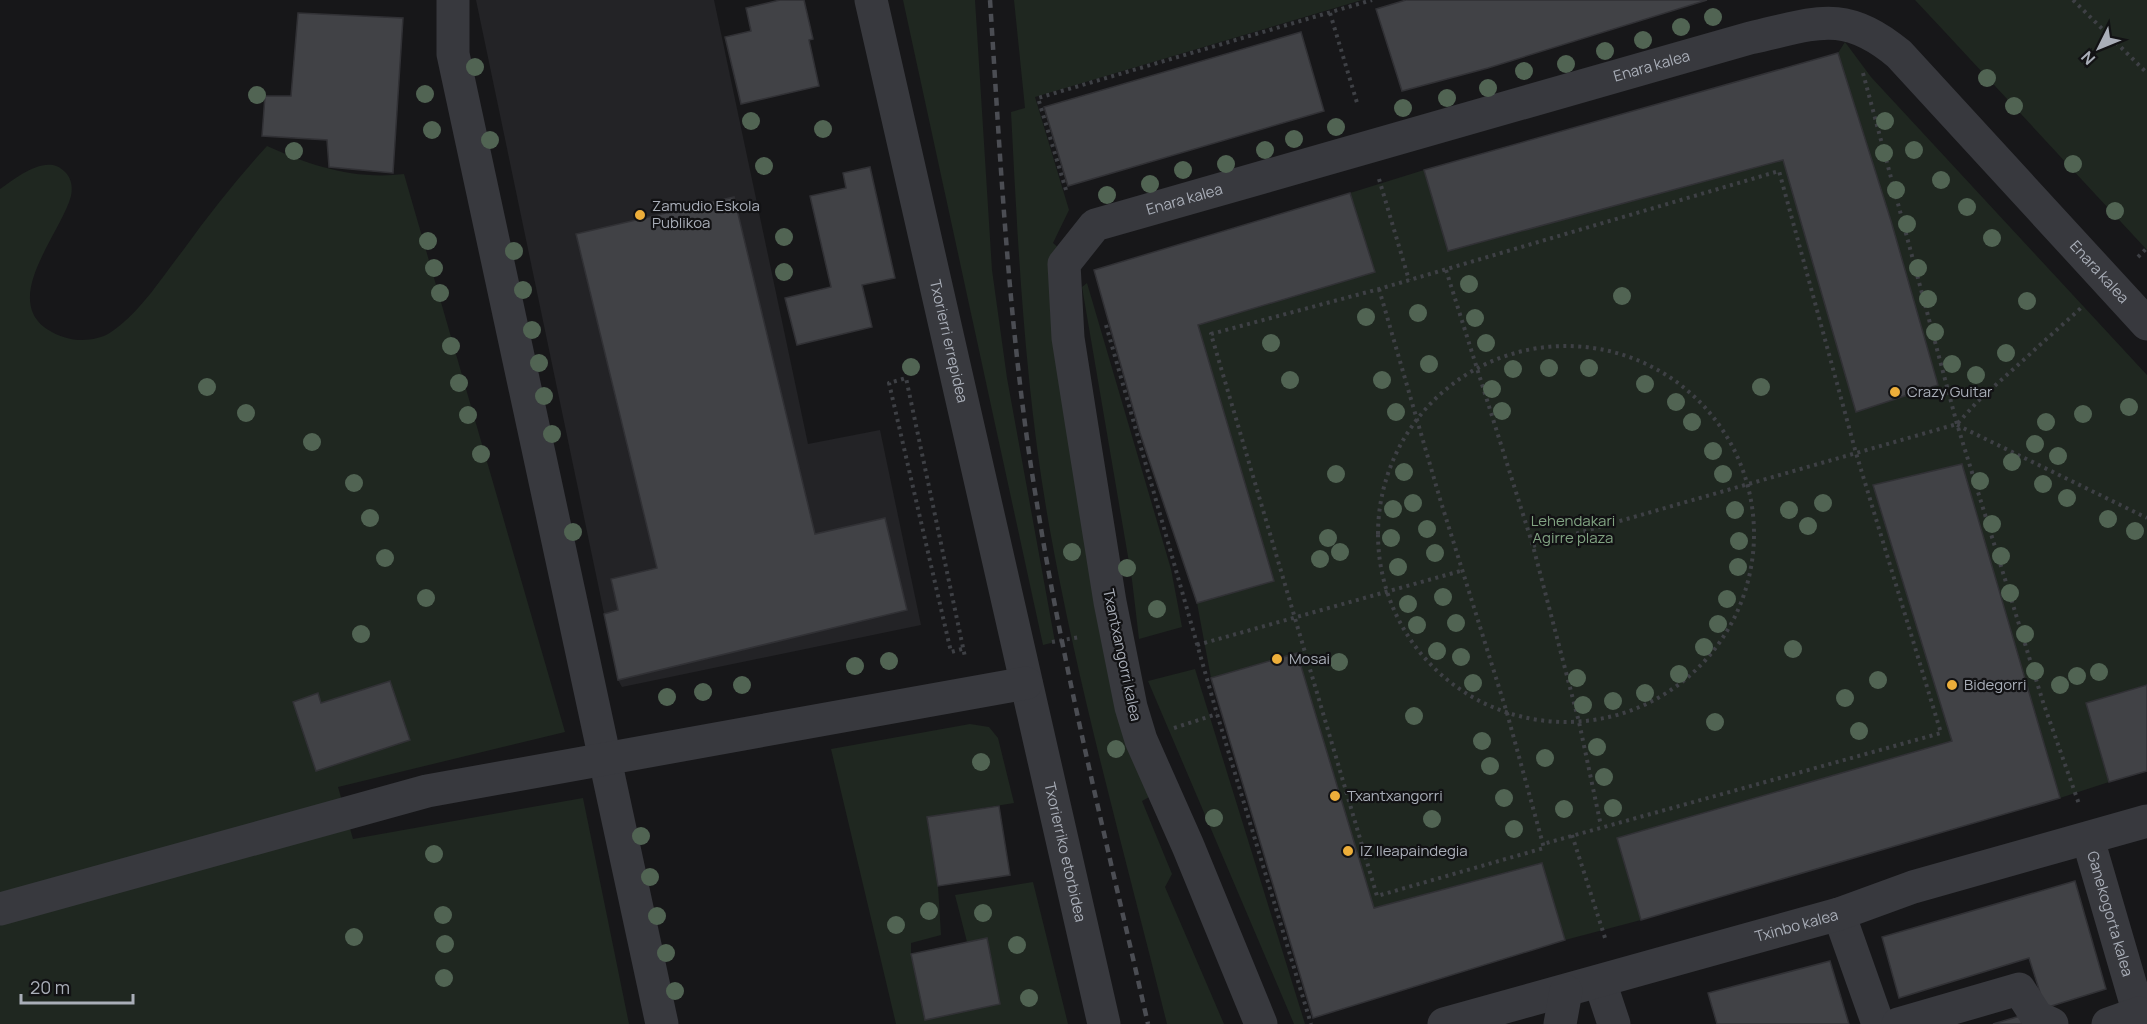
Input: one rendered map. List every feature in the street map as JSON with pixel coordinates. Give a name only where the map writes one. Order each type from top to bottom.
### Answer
[{"type":"street","points":[[453,0],[453,54],[662,1024]]},
{"type":"street","name":"Txorierri errepidea","points":[[871,0],[1026,683]]},
{"type":"street","name":"Enara kalea","points":[[1064,264],[1095,225],[1750,38],[1815,22],[1866,22],[1908,63],[2147,324]]},
{"type":"street","name":"Txantxangorri kalea","points":[[1064,264],[1068,338],[1110,602],[1131,707],[1141,740],[1188,846],[1261,1024]]},
{"type":"street","points":[[0,909],[428,791],[1026,683]]},
{"type":"street","name":"Txorierriko etorbidea","points":[[1026,683],[1104,1024]]},
{"type":"street","name":"Txinbo kalea","points":[[1444,1024],[1839,914],[1913,887],[2147,821]]},
{"type":"street","name":"Ganekogorta kalea","points":[[2088,839],[2135,952],[2140,1018]]},
{"type":"street","points":[[1839,914],[1878,1024]]},
{"type":"street","points":[[1600,982],[1614,1024]]},
{"type":"street","points":[[1898,1024],[2019,989],[2037,1017],[2052,1024]]},
{"type":"street","points":[[1560,1024],[1566,990]]},
{"type":"street","points":[[2108,1024],[2140,1018]]},
{"type":"path","points":[[1066,190],[1038,98],[1372,0]]},
{"type":"path","points":[[2073,0],[2147,73]]},
{"type":"path","points":[[1330,13],[1358,106]]},
{"type":"path","points":[[1860,63],[1957,424],[2043,702],[2080,806]]},
{"type":"path","points":[[1379,289],[1507,713],[1544,848],[1377,897],[1211,334],[1446,270],[1779,171],[1856,453],[1941,733],[1543,844]]},
{"type":"path","points":[[1379,179],[1409,280]]},
{"type":"path","points":[[2138,257],[2147,248]]},
{"type":"path","points":[[1446,270],[1533,546],[1579,722],[1601,826]]},
{"type":"path","points":[[1533,546],[1957,424],[1978,401],[2083,306]]},
{"type":"path","points":[[1105,324],[1197,645],[1311,1024]]},
{"type":"path","points":[[1565,345],[1600,348],[1634,358],[1666,374],[1694,395],[1718,421],[1736,451],[1749,484],[1755,526],[1752,569],[1740,610],[1719,647],[1690,678],[1654,702],[1615,717],[1579,722],[1539,721],[1507,713],[1467,694],[1432,667],[1404,632],[1386,591],[1379,551],[1380,501],[1388,471],[1400,443],[1417,418],[1440,393],[1475,367],[1530,349],[1565,345]]},
{"type":"path","points":[[1957,424],[2147,518]]},
{"type":"path","points":[[1197,645],[1464,570]]},
{"type":"path","points":[[951,652],[962,649]]},
{"type":"path","points":[[1572,835],[1606,942]]},
{"type":"shaded area","name":"Zamudio Eskola Publikoa","points":[[476,0],[714,0],[808,444],[880,430],[921,625],[622,687],[618,680]]},
{"type":"green space","points":[[903,0],[975,0],[992,270],[1007,378],[1055,642],[1043,645]]},
{"type":"green space","points":[[1014,0],[1362,0],[1035,97],[1069,210],[1053,243],[1061,250],[1153,795],[1142,801],[1172,874],[1165,887],[1224,1024],[1167,1024],[1104,775],[1061,588],[1041,474],[1028,371],[1011,112],[1025,108]]},
{"type":"green space","points":[[1915,0],[2147,0],[2147,250],[1944,31]]},
{"type":"green space","name":"Lehendakari Agirre plaza","points":[[1845,42],[1871,77],[2147,375],[2147,685],[2086,703],[2109,782],[2060,798],[1962,464],[1873,486],[1952,741],[1617,838],[1641,920],[1565,940],[1541,863],[1374,908],[1297,653],[1211,678],[1197,603],[1274,580],[1198,325],[1375,272],[1350,193],[1424,170],[1449,251],[1783,160],[1856,411],[1891,221],[1838,53]]},
{"type":"green space","points":[[267,146],[300,160],[334,170],[368,175],[404,174],[565,732],[338,787],[353,839],[583,798],[629,1024],[0,1024],[0,189],[31,169],[40,166],[57,166],[70,179],[71,196],[39,263],[32,281],[30,298],[33,314],[48,330],[69,339],[93,339],[108,334],[140,306],[224,196]]},
{"type":"green space","points":[[1087,283],[1171,569],[1182,627],[1139,639],[1132,580],[1082,287]]},
{"type":"green space","points":[[1195,669],[1305,1024],[1294,1024],[1148,681]]},
{"type":"green space","points":[[970,724],[989,727],[998,738],[1014,803],[927,817],[938,886],[941,935],[911,943],[911,954],[925,1019],[1000,1004],[987,939],[967,942],[955,895],[1033,882],[1068,1024],[896,1024],[831,749]]},
{"type":"building","points":[[780,0],[804,0],[813,39],[809,40],[819,86],[741,104],[725,37],[751,31],[746,8]]},
{"type":"building","points":[[1406,0],[1707,0],[1488,68],[1402,91],[1376,9]]},
{"type":"building","points":[[298,13],[403,18],[393,173],[329,167],[327,140],[262,136],[265,96],[291,96]]},
{"type":"building","points":[[1301,32],[1324,111],[1068,186],[1044,107]]},
{"type":"building","points":[[1838,53],[1891,221],[1938,385],[1856,412],[1783,160],[1448,251],[1424,170]]},
{"type":"building","points":[[870,167],[895,278],[862,285],[872,327],[797,345],[785,298],[831,287],[810,196],[846,188],[843,173]]},
{"type":"building","points":[[1350,193],[1375,272],[1198,325],[1274,581],[1197,603],[1140,433],[1094,270]]},
{"type":"building","points":[[734,197],[815,534],[885,518],[907,610],[618,680],[604,614],[618,610],[611,579],[657,568],[576,234]]},
{"type":"building","points":[[1962,464],[2060,798],[1641,920],[1617,838],[1952,741],[1873,485]]},
{"type":"building","points":[[1297,653],[1374,908],[1542,863],[1565,940],[1313,1018],[1211,678]]},
{"type":"building","points":[[390,681],[410,740],[316,771],[293,702],[318,693],[321,703]]},
{"type":"building","points":[[2147,685],[2147,771],[2109,782],[2086,703]]},
{"type":"building","points":[[999,806],[1010,875],[938,886],[927,817]]},
{"type":"building","points":[[2075,881],[2106,989],[2045,1008],[2029,958],[1899,998],[1882,937]]},
{"type":"building","points":[[987,938],[1000,1004],[925,1020],[911,954]]},
{"type":"building","points":[[1830,961],[1849,1024],[1717,1024],[1708,993]]},
{"type":"building","points":[[2020,1016],[2022,1024],[1993,1024]]},
{"type":"railway","points":[[990,0],[1002,190],[1027,442],[1048,569],[1074,700],[1148,1024]]},
{"type":"place","name":"Zamudio Eskola Publikoa","points":[[640,215]]},
{"type":"place","name":"Crazy Guitar","points":[[1895,392]]},
{"type":"place","name":"Mosai","points":[[1277,659]]},
{"type":"place","name":"Bidegorri","points":[[1952,685]]},
{"type":"place","name":"Txantxangorri","points":[[1335,796]]},
{"type":"place","name":"IZ Ileapaindegia","points":[[1348,851]]}]
